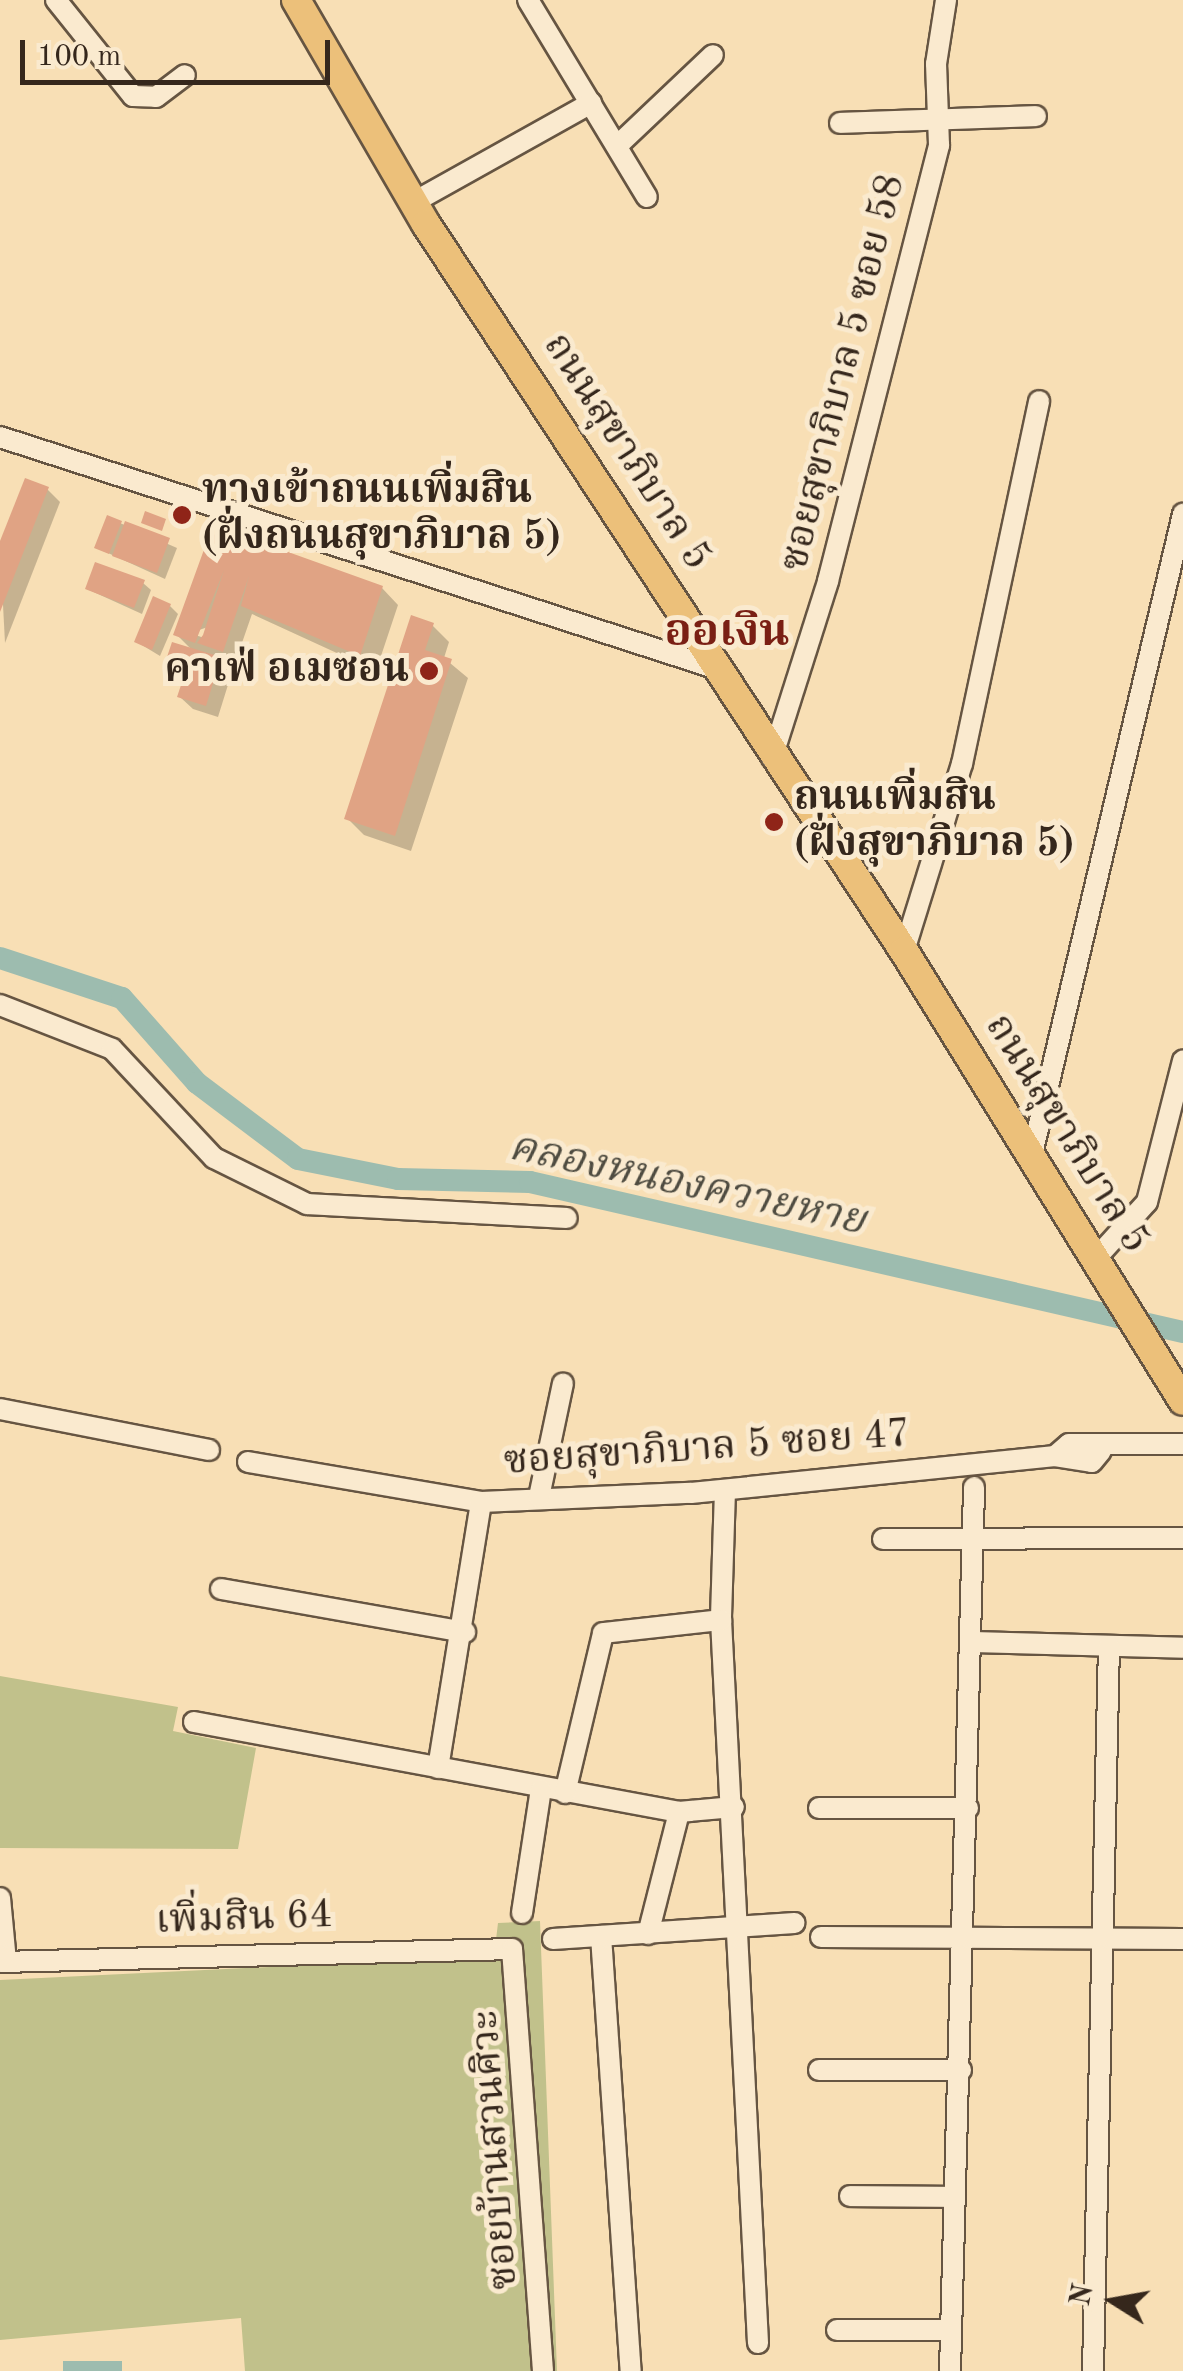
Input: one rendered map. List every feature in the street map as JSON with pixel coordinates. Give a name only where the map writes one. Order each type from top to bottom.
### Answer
[{"type":"main road","name":"ถนนสุขาภิบาล 5","points":[[296,0],[414,202],[772,758],[904,951],[1183,1401]]},
{"type":"street","points":[[56,0],[133,96],[156,97],[185,75]]},
{"type":"street","points":[[528,0],[647,197]]},
{"type":"street","name":"ซอยสุขาภิบาล 5 ซอย 58","points":[[772,758],[913,256],[939,145],[935,120],[946,0]]},
{"type":"street","points":[[617,146],[713,55]]},
{"type":"street","points":[[414,202],[592,103]]},
{"type":"street","points":[[840,123],[1036,116]]},
{"type":"street","points":[[904,951],[962,764],[1039,402]]},
{"type":"street","points":[[0,437],[718,669]]},
{"type":"street","points":[[1032,1154],[1183,514]]},
{"type":"street","points":[[0,1005],[112,1049],[206,1150],[306,1204],[567,1218]]},
{"type":"street","points":[[1096,1257],[1148,1202],[1183,1061]]},
{"type":"street","points":[[538,1497],[563,1383]]},
{"type":"street","points":[[0,1409],[209,1450]]},
{"type":"street","name":"ซอยสุขาภิบาล 5 ซอย 47","points":[[248,1462],[482,1502],[726,1490],[1055,1456],[1068,1444],[1101,1451],[1183,1444]]},
{"type":"street","points":[[950,2371],[974,1642],[974,1486]]},
{"type":"street","points":[[726,1490],[721,1620],[742,1926],[758,2343]]},
{"type":"street","points":[[438,1768],[465,1632],[482,1502]]},
{"type":"street","points":[[883,1539],[1183,1538]]},
{"type":"street","points":[[222,1589],[465,1632]]},
{"type":"street","points":[[566,1793],[602,1633],[721,1620]]},
{"type":"street","points":[[974,1642],[1183,1648]]},
{"type":"street","points":[[1093,2371],[1109,1646]]},
{"type":"street","points":[[194,1722],[679,1812],[734,1807]]},
{"type":"street","points":[[522,1912],[542,1789]]},
{"type":"street","points":[[819,1808],[968,1808]]},
{"type":"street","points":[[648,1934],[679,1812]]},
{"type":"street","points":[[0,1898],[3,1961]]},
{"type":"street","points":[[554,1939],[794,1923]]},
{"type":"street","points":[[602,1936],[632,2371]]},
{"type":"street","points":[[821,1938],[1183,1939]]},
{"type":"street","name":"เพิ่มสิน 64","points":[[3,1961],[490,1944]]},
{"type":"street","name":"ซอยบ้านสวนศิวะ","points":[[490,1944],[512,1950],[519,1966],[544,2371]]},
{"type":"street","points":[[819,2070],[961,2070]]},
{"type":"street","points":[[850,2196],[955,2197]]},
{"type":"street","points":[[837,2330],[950,2330]]},
{"type":"green space","points":[[0,1676],[178,1707],[173,1731],[256,1748],[238,1849],[0,1848]]},
{"type":"green space","points":[[540,1921],[557,2371],[245,2371],[241,2318],[0,2340],[0,1980],[494,1956],[498,1923]]},
{"type":"shaded area","points":[[63,2361],[122,2361],[122,2371],[63,2371]]},
{"type":"building","points":[[25,478],[49,487],[0,612],[0,541]]},
{"type":"building","points":[[145,511],[166,519],[162,531],[141,523]]},
{"type":"building","points":[[107,515],[122,521],[109,554],[94,548]]},
{"type":"building","points":[[125,521],[170,538],[157,573],[112,556]]},
{"type":"building","points":[[210,533],[235,542],[238,534],[383,586],[360,656],[241,606],[249,576],[223,652],[197,643],[224,570],[195,643],[173,635]]},
{"type":"building","points":[[95,562],[145,580],[134,608],[85,589]]},
{"type":"building","points":[[153,596],[171,604],[152,650],[134,642]]},
{"type":"building","points":[[411,615],[434,623],[425,650],[452,659],[395,836],[344,819]]},
{"type":"building","points":[[172,642],[221,657],[206,706],[177,697],[184,676],[163,669]]},
{"type":"waterway","name":"คลองหนองควายหาย","points":[[0,958],[122,998],[197,1083],[298,1159],[398,1179],[530,1182],[1183,1332]]},
{"type":"place","name":"ทางเข้าถนนเพิ่มสิน (ฝั่งถนนสุขาภิบาล 5)","points":[[182,515]]},
{"type":"place","name":"คาเฟ่ อเมซอน","points":[[429,671]]},
{"type":"place","name":"ถนนเพิ่มสิน (ฝั่งสุขาภิบาล 5)","points":[[774,822]]},
{"type":"district","name":"ออเงิน","points":[[727,634]]}]
